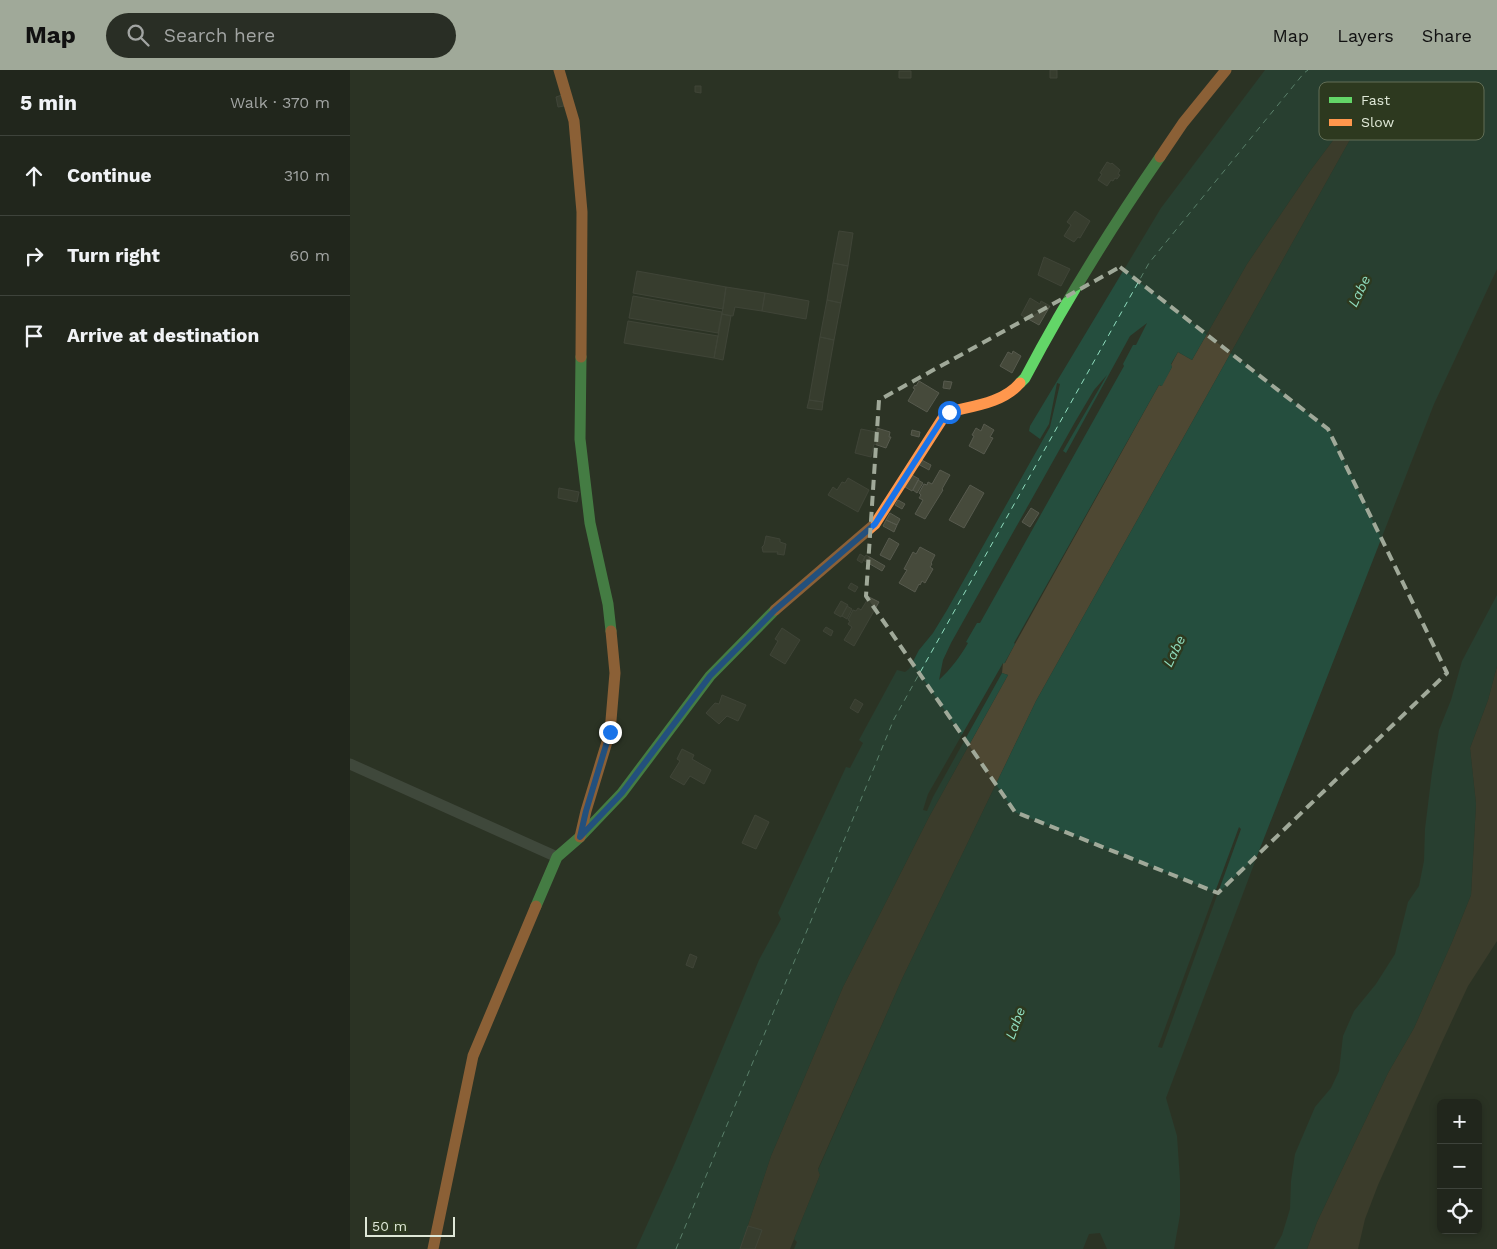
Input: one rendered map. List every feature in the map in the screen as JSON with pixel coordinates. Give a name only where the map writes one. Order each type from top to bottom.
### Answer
[{"type":"street","points":[[559,70],[574,121],[582,212],[580,439],[590,523],[608,604],[615,673],[610,732],[580,837]]},
{"type":"street","points":[[434,1249],[473,1056],[557,857],[580,837],[622,793],[710,676],[775,610],[875,524],[943,418],[949,412],[993,402],[1013,392],[1025,378],[1047,336],[1112,228],[1183,123],[1226,70]]},
{"type":"street","points":[[350,764],[557,857]]},
{"type":"highlighted area","points":[[1120,267],[1328,429],[1447,673],[1218,893],[1015,812],[866,596],[879,400]]},
{"type":"shaded area","points":[[1333,140],[1350,140],[1036,701],[902,979],[818,1169],[820,1175],[790,1249],[740,1249],[771,1156],[843,987],[929,817],[1008,675],[1002,673],[1003,663],[1005,663],[1159,385],[1161,386],[1172,367],[1171,365],[1178,352],[1192,360],[1247,264]]},
{"type":"shaded area","points":[[1497,666],[1497,941],[1468,986],[1441,1044],[1378,1185],[1365,1219],[1358,1249],[1307,1249],[1317,1222],[1388,1073],[1414,1028],[1471,895],[1476,804],[1470,748],[1488,700]]},
{"type":"water","name":"Labe","points":[[1265,70],[1497,70],[1497,269],[1434,404],[1259,851],[1166,1098],[1177,1136],[1180,1180],[1180,1215],[1174,1249],[1107,1249],[1100,1233],[1089,1234],[1083,1249],[794,1249],[797,1242],[794,1239],[820,1175],[818,1170],[902,979],[1036,701],[1350,140],[1484,140],[1484,82],[1319,82],[1319,140],[1333,140],[1247,264],[1192,360],[1178,352],[1162,386],[1159,385],[1004,664],[928,794],[923,810],[927,811],[1002,673],[1008,675],[929,817],[843,987],[771,1156],[740,1249],[636,1249],[675,1163],[759,960],[781,919],[778,913],[846,767],[850,768],[863,743],[859,740],[897,670],[905,672],[909,669],[919,650],[933,633],[947,610],[1050,427],[1060,384],[1057,383],[1049,424],[1040,439],[1029,431],[1030,426],[1161,208]],"holes":[[[1147,323],[1136,345],[1133,345],[1123,364],[1124,366],[980,623],[977,623],[966,642],[968,643],[958,658],[939,680],[943,660],[951,643],[1075,422],[1094,390],[1107,375],[1063,451],[1066,453],[1130,336]],[[1239,827],[1241,829],[1162,1048],[1158,1047]]]},
{"type":"water","points":[[1497,595],[1497,666],[1488,700],[1470,748],[1476,804],[1471,895],[1414,1028],[1388,1073],[1317,1222],[1307,1249],[1274,1249],[1282,1235],[1290,1209],[1291,1181],[1295,1154],[1315,1107],[1331,1088],[1339,1071],[1343,1036],[1354,1011],[1376,984],[1395,954],[1408,902],[1419,886],[1424,861],[1425,829],[1439,730],[1451,700],[1462,661]]},
{"type":"building","points":[[1050,70],[1057,70],[1057,78],[1050,78]]},
{"type":"building","points":[[899,71],[911,71],[911,78],[899,78]]},
{"type":"building","points":[[695,86],[701,86],[701,93],[695,92]]},
{"type":"building","points":[[562,95],[564,106],[558,107],[556,97]]},
{"type":"building","points":[[1107,162],[1112,163],[1120,170],[1118,174],[1120,175],[1117,179],[1111,180],[1107,186],[1098,180]]},
{"type":"building","points":[[1075,211],[1090,221],[1080,238],[1078,237],[1074,242],[1064,236],[1071,225],[1067,222]]},
{"type":"building","points":[[839,231],[853,233],[848,266],[833,263]]},
{"type":"building","points":[[1044,257],[1070,269],[1061,286],[1038,275]]},
{"type":"building","points":[[833,263],[848,266],[841,303],[827,300]]},
{"type":"building","points":[[637,271],[726,287],[723,309],[633,293]]},
{"type":"building","points":[[726,287],[765,293],[762,311],[735,307],[733,316],[722,314]]},
{"type":"building","points":[[765,293],[809,301],[806,319],[762,311]]},
{"type":"building","points":[[633,296],[722,312],[718,333],[629,318]]},
{"type":"building","points":[[1030,298],[1040,304],[1041,301],[1050,306],[1039,325],[1021,315]]},
{"type":"building","points":[[827,300],[841,303],[834,340],[820,337]]},
{"type":"building","points":[[722,314],[731,316],[723,360],[714,358]]},
{"type":"building","points":[[628,321],[718,336],[714,358],[624,343]]},
{"type":"building","points":[[820,337],[834,340],[823,402],[809,400]]},
{"type":"building","points":[[1013,351],[1021,356],[1012,373],[1000,366],[1008,352],[1012,354]]},
{"type":"building","points":[[919,381],[939,393],[927,412],[908,401],[915,389],[913,388]]},
{"type":"building","points":[[944,381],[952,382],[950,389],[943,388]]},
{"type":"building","points":[[809,400],[823,402],[822,410],[807,408]]},
{"type":"building","points":[[984,424],[994,430],[990,437],[993,438],[984,454],[969,446],[976,428],[981,431]]},
{"type":"building","points":[[877,428],[890,432],[889,437],[891,437],[886,448],[874,444],[871,457],[855,453],[861,429],[876,432]]},
{"type":"building","points":[[912,430],[920,432],[919,437],[911,435]]},
{"type":"building","points":[[920,459],[931,465],[929,470],[918,464]]},
{"type":"building","points":[[940,470],[950,475],[925,519],[915,514],[923,500],[919,498],[921,495],[919,493],[924,484],[927,485],[928,482],[932,484]]},
{"type":"building","points":[[912,475],[919,479],[912,491],[905,487]]},
{"type":"building","points":[[848,478],[869,490],[858,512],[828,495],[833,487],[837,490],[842,482],[845,483]]},
{"type":"building","points":[[918,480],[923,483],[917,493],[913,490]]},
{"type":"building","points":[[970,485],[984,493],[964,528],[949,520]]},
{"type":"building","points":[[559,488],[579,492],[577,502],[558,498]]},
{"type":"building","points":[[898,500],[905,504],[902,509],[895,505]]},
{"type":"building","points":[[1031,508],[1039,513],[1030,527],[1022,522]]},
{"type":"building","points":[[890,513],[900,519],[897,525],[886,520]]},
{"type":"building","points":[[886,520],[897,525],[894,532],[883,526]]},
{"type":"building","points":[[766,536],[780,539],[780,542],[786,544],[784,555],[777,554],[778,552],[763,552],[762,547]]},
{"type":"building","points":[[889,538],[899,544],[890,560],[880,555]]},
{"type":"building","points":[[920,547],[935,555],[930,567],[933,569],[925,583],[922,581],[915,592],[899,583],[907,570],[904,569],[913,552],[916,554]]},
{"type":"building","points":[[860,554],[865,557],[862,563],[857,560]]},
{"type":"building","points":[[866,555],[885,566],[882,571],[863,560]]},
{"type":"building","points":[[851,583],[858,587],[855,592],[848,588]]},
{"type":"building","points":[[869,597],[879,602],[854,646],[844,640],[852,627],[848,624],[850,621],[848,620],[853,610],[856,611],[858,608],[861,610]]},
{"type":"building","points":[[841,601],[848,605],[841,617],[834,613]]},
{"type":"building","points":[[847,606],[852,609],[847,619],[842,616]]},
{"type":"building","points":[[826,627],[833,631],[831,636],[823,631]]},
{"type":"building","points":[[782,628],[800,640],[785,664],[770,655],[778,641],[775,639]]},
{"type":"building","points":[[722,695],[746,705],[738,721],[727,716],[719,724],[706,713],[715,703],[719,704]]},
{"type":"building","points":[[855,699],[863,704],[858,713],[850,708]]},
{"type":"building","points":[[682,749],[694,755],[692,759],[711,770],[704,784],[690,776],[684,785],[670,777],[680,761],[677,759]]},
{"type":"building","points":[[755,815],[769,822],[756,849],[742,843]]},
{"type":"building","points":[[690,954],[697,957],[693,968],[686,965]]},
{"type":"building","points":[[748,1226],[762,1230],[755,1249],[740,1249]]},
{"type":"ferry route","points":[[676,1249],[894,719],[1149,263],[1308,70]]},
{"type":"traffic: fast","points":[[1020,383],[1025,378],[1089,266],[1160,157]]},
{"type":"traffic: fast","points":[[581,357],[580,439],[590,523],[608,604],[611,631]]},
{"type":"traffic: fast","points":[[536,906],[557,857],[580,837],[622,793],[710,676],[775,610]]},
{"type":"traffic: slow","points":[[559,70],[574,121],[582,212],[581,357]]},
{"type":"traffic: slow","points":[[1160,157],[1183,123],[1226,70]]},
{"type":"traffic: slow","points":[[775,610],[875,524],[943,418],[949,412],[996,399],[1013,390],[1020,383]]},
{"type":"traffic: slow","points":[[580,837],[610,732],[615,673],[611,631]]},
{"type":"traffic: slow","points":[[433,1249],[473,1056],[536,906]]},
{"type":"route","points":[[610,732],[580,837],[622,793],[710,676],[775,610],[875,524],[943,418],[949,412]]}]
